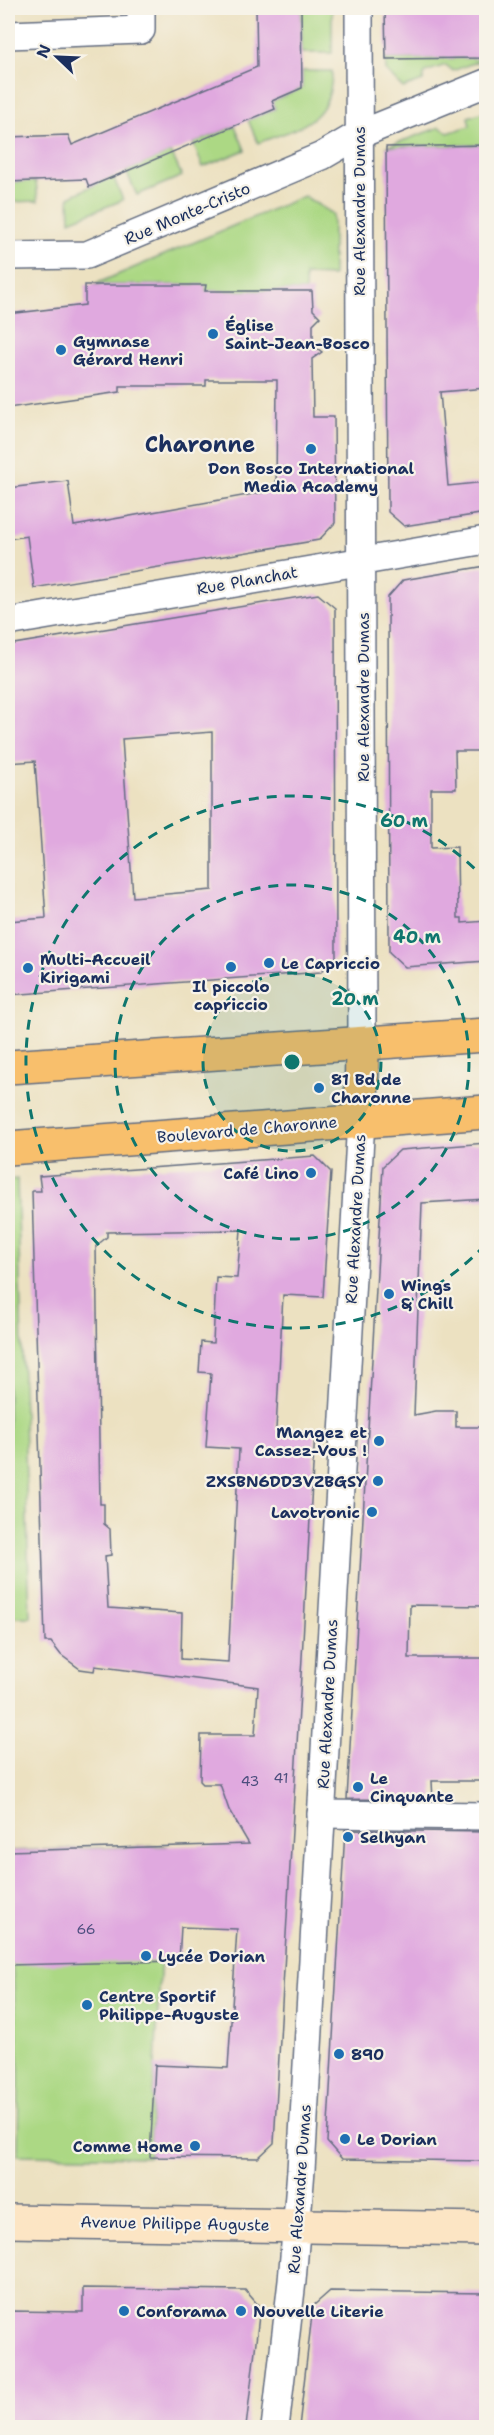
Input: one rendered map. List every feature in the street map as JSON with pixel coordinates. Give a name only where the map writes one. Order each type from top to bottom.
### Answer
[{"type":"main road","points":[[8,1067],[486,1035]]},
{"type":"main road","name":"Rue Alexandre Dumas","points":[[361,1120],[362,1044]]},
{"type":"main road","name":"Boulevard de Charonne","points":[[8,1148],[486,1112]]},
{"type":"main road","name":"Avenue Philippe Auguste","points":[[8,2221],[486,2229]]},
{"type":"street","points":[[8,35],[141,30],[141,8]]},
{"type":"street","name":"Rue Alexandre Dumas","points":[[359,8],[362,1044]]},
{"type":"street","name":"Rue Monte-Cristo","points":[[8,256],[87,255],[322,156],[358,135],[486,83]]},
{"type":"street","name":"Rue Planchat","points":[[8,622],[362,559],[486,540]]},
{"type":"street","name":"Rue Alexandre Dumas","points":[[275,2427],[297,2225],[361,1120]]},
{"type":"street","points":[[321,1814],[486,1816]]},
{"type":"green space","points":[[301,8],[332,8],[332,53],[302,53]]},
{"type":"green space","points":[[486,58],[453,71],[446,65],[425,72],[423,81],[403,88],[386,71],[386,59]]},
{"type":"green space","points":[[302,71],[332,71],[331,88],[326,102],[319,112],[299,127],[258,143],[248,120],[275,109],[272,101],[302,88]]},
{"type":"green space","points":[[486,111],[486,145],[386,147],[440,127],[448,133],[470,126],[468,117]]},
{"type":"green space","points":[[235,126],[245,150],[203,167],[193,143]]},
{"type":"green space","points":[[171,152],[182,176],[137,195],[126,171]]},
{"type":"green space","points":[[113,176],[123,200],[70,221],[69,197]]},
{"type":"green space","points":[[36,181],[38,201],[8,202],[8,182]]},
{"type":"green space","points":[[304,196],[333,214],[333,276],[305,275],[305,291],[205,291],[205,285],[93,285]]},
{"type":"green space","points":[[17,1179],[30,1617],[8,1617],[8,1180]]},
{"type":"green space","name":"Centre Sportif Philippe-Auguste","points":[[167,1846],[150,2157],[18,2155],[19,2070],[8,1897],[8,1851]]},
{"type":"building","points":[[256,8],[301,8],[302,88],[272,101],[275,109],[89,187],[86,179],[8,182],[8,137],[68,135],[72,145],[257,67]]},
{"type":"building","points":[[385,8],[480,8],[486,34],[486,58],[386,59]]},
{"type":"building","points":[[486,145],[486,388],[440,392],[448,486],[486,482],[486,513],[404,526],[388,512],[386,147]]},
{"type":"building","points":[[85,285],[206,285],[205,291],[312,291],[313,310],[320,317],[313,324],[313,345],[322,352],[312,359],[313,417],[334,417],[335,523],[319,540],[34,588],[27,536],[8,539],[8,488],[68,481],[74,526],[276,490],[277,380],[206,380],[206,386],[120,386],[120,392],[8,408],[8,314],[85,305]]},
{"type":"building","points":[[486,566],[486,751],[455,751],[456,789],[431,789],[431,848],[457,847],[458,918],[462,918],[462,923],[486,921],[486,961],[405,967],[389,952],[388,597],[403,580]]},
{"type":"building","points":[[318,594],[335,608],[336,957],[321,972],[8,995],[8,921],[46,918],[35,761],[8,763],[8,645]],"holes":[[[212,732],[212,890],[133,897],[122,739]]]},
{"type":"building","points":[[486,1143],[486,1199],[422,1203],[414,1415],[436,1411],[456,1411],[456,1427],[486,1427],[486,1606],[410,1605],[409,1658],[486,1658],[486,1781],[432,1781],[433,1800],[347,1799],[383,1166],[400,1150]]},
{"type":"building","points":[[315,1156],[331,1172],[323,1297],[283,1295],[276,1430],[315,1432],[274,2143],[258,2158],[150,2157],[155,2065],[228,2068],[237,1929],[181,1927],[179,1961],[8,1965],[8,1851],[249,1844],[229,1810],[220,1784],[203,1784],[200,1781],[201,1735],[255,1735],[258,1687],[95,1666],[94,1671],[80,1669],[61,1655],[51,1642],[45,1642],[32,1191],[41,1191],[39,1176]],"holes":[[[241,1230],[237,1278],[216,1277],[213,1343],[201,1342],[199,1372],[211,1373],[206,1447],[239,1449],[228,1662],[181,1659],[182,1613],[108,1608],[105,1556],[111,1555],[110,1529],[104,1524],[104,1504],[100,1504],[96,1246],[107,1237],[107,1232]]]},
{"type":"building","points":[[345,1830],[486,1832],[486,2161],[342,2159],[327,2142]]},
{"type":"building","points":[[83,2288],[245,2290],[260,2307],[246,2427],[8,2427],[8,2311],[83,2312]]},
{"type":"building","points":[[330,2291],[486,2293],[486,2427],[299,2427],[313,2306]]},
{"type":"place","name":"Église Saint-Jean-Bosco","points":[[213,334]]},
{"type":"place","name":"Gymnase Gérard Henri","points":[[61,350]]},
{"type":"place","name":"Don Bosco International Media Academy","points":[[311,449]]},
{"type":"place","name":"Le Capriccio","points":[[269,963]]},
{"type":"place","name":"Il piccolo capriccio","points":[[231,967]]},
{"type":"place","name":"Multi-Accueil Kirigami","points":[[28,968]]},
{"type":"place","name":"81 Bd de Charonne","points":[[319,1088]]},
{"type":"place","name":"Café Lino","points":[[311,1173]]},
{"type":"place","name":"Wings & Chill","points":[[389,1294]]},
{"type":"place","name":"Mangez et Cassez-Vous !","points":[[379,1441]]},
{"type":"place","name":"ZXSBN6DD3VZBGSY","points":[[378,1481]]},
{"type":"place","name":"Lavotronic","points":[[372,1512]]},
{"type":"place","name":"Le Cinquante","points":[[358,1787]]},
{"type":"place","name":"Selhyan","points":[[348,1837]]},
{"type":"place","name":"Lycée Dorian","points":[[146,1956]]},
{"type":"place","name":"Centre Sportif Philippe-Auguste","points":[[87,2005]]},
{"type":"place","name":"890","points":[[339,2054]]},
{"type":"place","name":"Le Dorian","points":[[345,2139]]},
{"type":"place","name":"Comme Home","points":[[195,2146]]},
{"type":"place","name":"Conforama","points":[[124,2311]]},
{"type":"place","name":"Nouvelle Literie","points":[[241,2311]]},
{"type":"district","name":"Charonne","points":[[200,444]]}]
